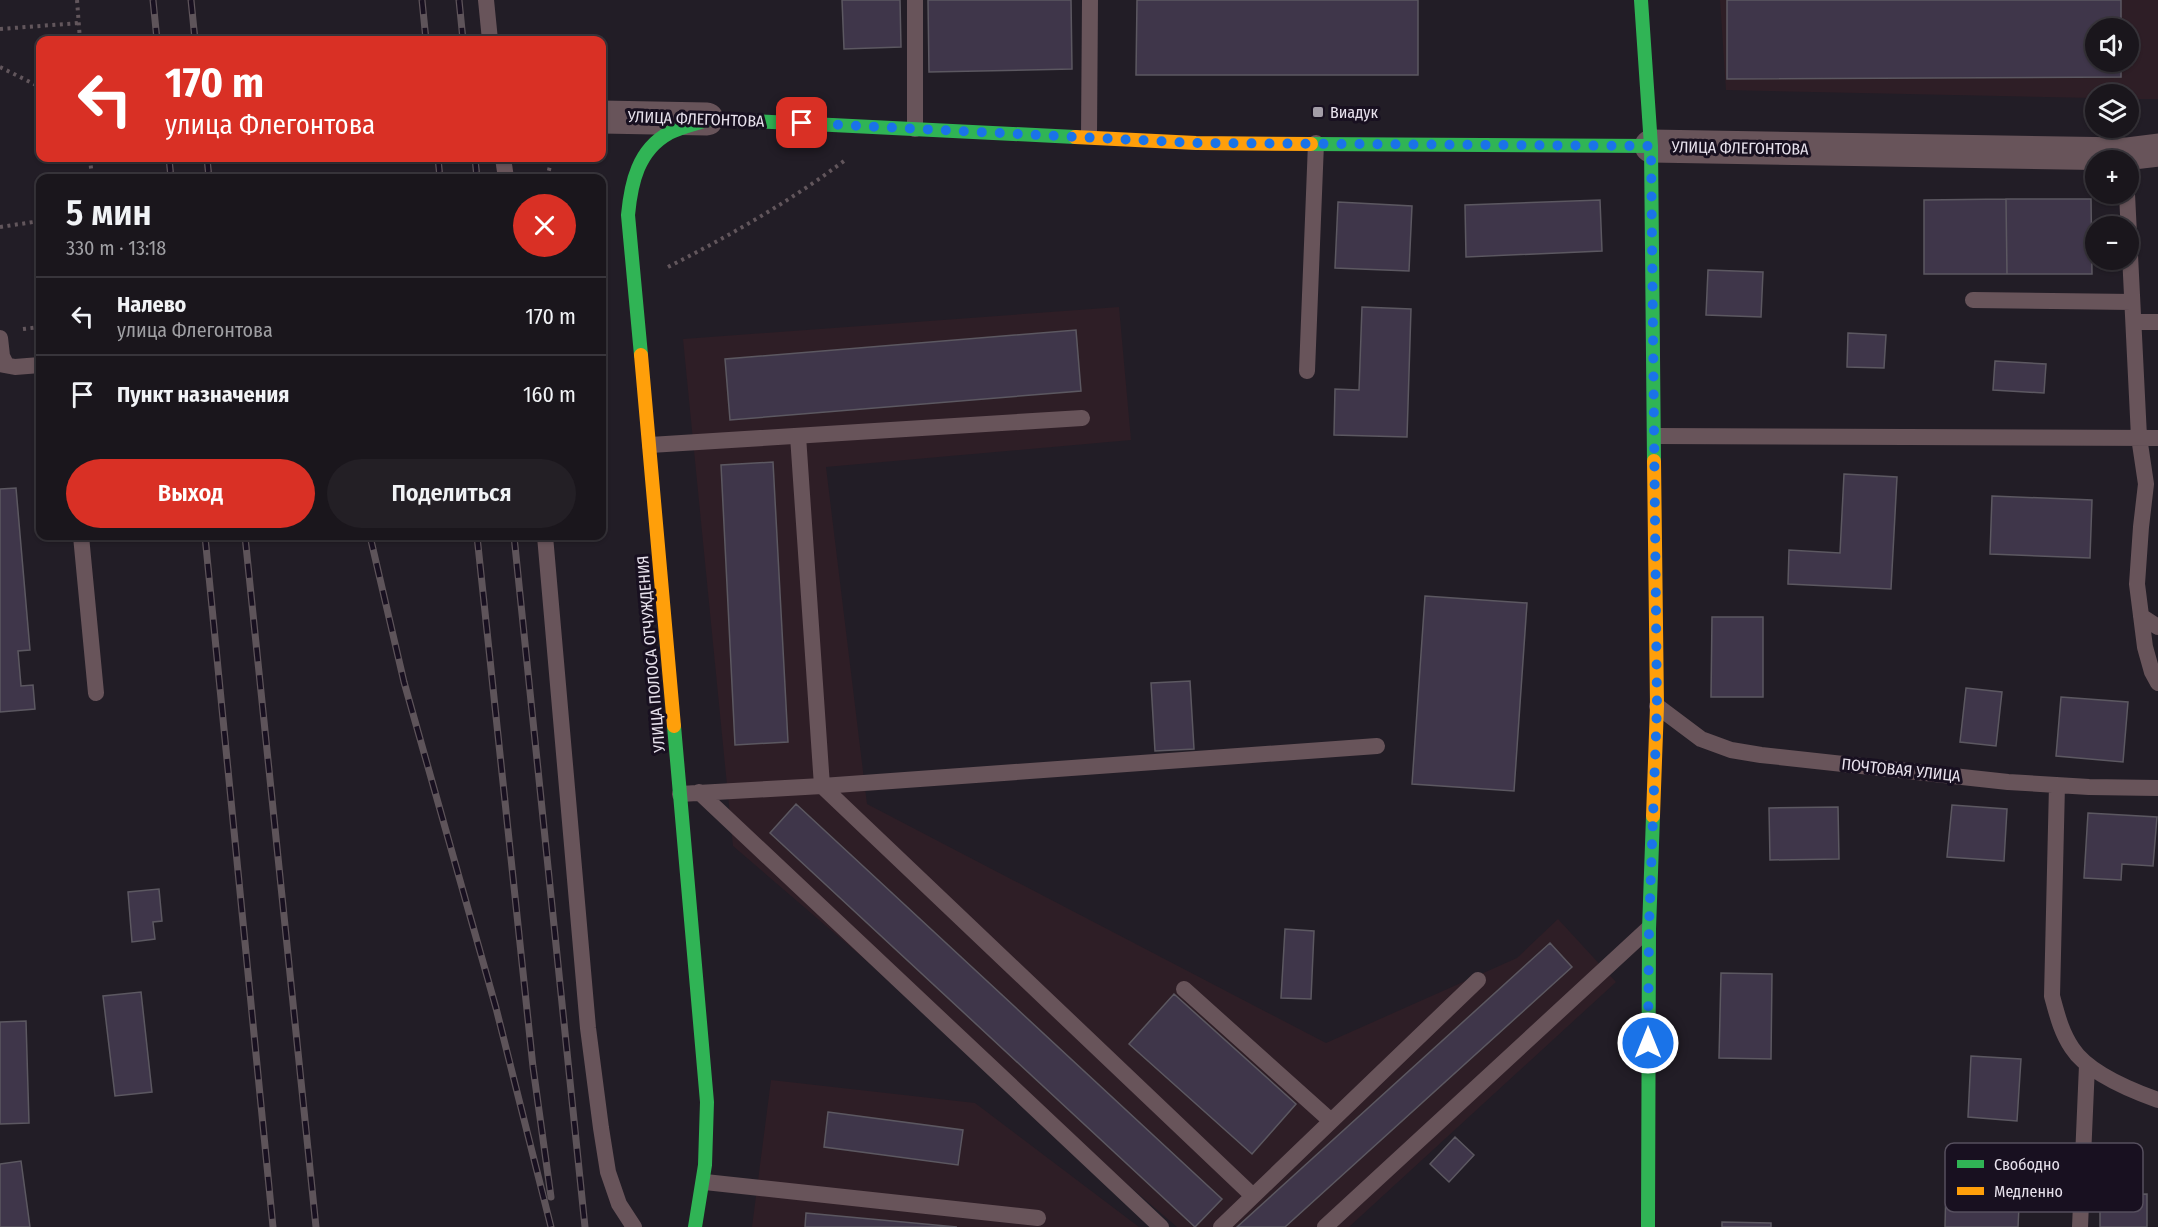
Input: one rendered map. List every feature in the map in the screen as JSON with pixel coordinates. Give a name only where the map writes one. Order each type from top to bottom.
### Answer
[{"type":"main road","points":[[1641,0],[1651,146],[1657,706],[1649,928],[1648,1227]]},
{"type":"main road","name":"УЛИЦА ФЛЕГОНТОВА","points":[[709,119],[1196,143],[1651,146]]},
{"type":"main road","name":"УЛИЦА ПОЛОСА ОТЧУЖДЕНИЯ","points":[[695,1227],[705,1182],[708,1137],[707,1102],[628,215],[630,189],[638,164],[652,146],[665,135],[709,119]]},
{"type":"street","name":"УЛИЦА ФЛЕГОНТОВА","points":[[606,117],[709,119]]},
{"type":"street","name":"УЛИЦА ФЛЕГОНТОВА","points":[[1651,146],[2085,156]]},
{"type":"street","name":"УЛИЦА ФЛЕГОНТОВА","points":[[2139,154],[2158,150]]},
{"type":"lane","points":[[486,0],[490,36]]},
{"type":"lane","points":[[915,0],[915,129]]},
{"type":"lane","points":[[1089,136],[1090,0]]},
{"type":"lane","points":[[1307,371],[1316,143]]},
{"type":"lane","points":[[2127,204],[2139,437],[2146,484],[2138,584],[2145,648],[2158,683]]},
{"type":"lane","points":[[1973,300],[2132,302]]},
{"type":"lane","points":[[2134,322],[2158,322]]},
{"type":"lane","points":[[0,338],[3,364],[15,367],[36,365]]},
{"type":"lane","points":[[650,445],[1082,418]]},
{"type":"lane","points":[[798,436],[822,786],[1253,1196]]},
{"type":"lane","points":[[1655,436],[2158,438]]},
{"type":"lane","points":[[81,540],[96,693]]},
{"type":"lane","points":[[545,540],[588,1028],[598,1106],[608,1172],[619,1204],[634,1227]]},
{"type":"lane","points":[[2141,616],[2158,627]]},
{"type":"lane","name":"ПОЧТОВАЯ УЛИЦА","points":[[1657,706],[1701,739],[1731,750],[1761,755],[2008,782],[2158,788]]},
{"type":"lane","points":[[680,794],[1377,746]]},
{"type":"lane","points":[[2057,785],[2052,996],[2060,1024],[2072,1049],[2087,1065],[2105,1076],[2158,1100]]},
{"type":"lane","points":[[699,792],[1161,1227]]},
{"type":"lane","points":[[1325,1227],[1649,928]]},
{"type":"lane","points":[[1221,1227],[1478,980]]},
{"type":"lane","points":[[1184,988],[1331,1121]]},
{"type":"lane","points":[[2084,1143],[2087,1065]]},
{"type":"lane","points":[[705,1182],[1038,1218]]},
{"type":"lane","points":[[2080,1227],[2081,1212]]},
{"type":"path","points":[[77,0],[80,36]]},
{"type":"path","points":[[0,29],[79,23]]},
{"type":"path","points":[[0,67],[36,85]]},
{"type":"path","points":[[633,284],[703,249],[785,201],[816,182],[888,128]]},
{"type":"path","points":[[0,227],[36,222]]},
{"type":"shaded area","points":[[1720,0],[2158,0],[2158,99],[2139,99],[2139,84],[2085,84],[2085,98],[1726,90]]},
{"type":"shaded area","points":[[1119,307],[1131,440],[826,467],[867,804],[1326,1043],[1517,958],[1558,919],[1616,982],[1349,1227],[1177,1227],[733,846],[683,339]]},
{"type":"shaded area","points":[[771,1080],[975,1103],[1139,1227],[752,1227]]},
{"type":"building","points":[[842,0],[900,0],[901,47],[844,49]]},
{"type":"building","points":[[928,0],[1071,0],[1072,69],[929,72]]},
{"type":"building","points":[[1137,0],[1418,0],[1418,75],[1136,75]]},
{"type":"building","points":[[1727,0],[2121,0],[2121,18],[2085,18],[2085,72],[2121,72],[2121,77],[1727,79]]},
{"type":"building","points":[[2006,199],[2007,274],[1924,274],[1924,200]]},
{"type":"building","points":[[2006,199],[2085,199],[2085,204],[2091,204],[2091,216],[2085,216],[2085,270],[2092,270],[2092,274],[2007,274]]},
{"type":"building","points":[[1600,200],[1602,251],[1466,257],[1465,205]]},
{"type":"building","points":[[1338,202],[1412,206],[1409,271],[1335,268]]},
{"type":"building","points":[[1708,270],[1763,272],[1761,317],[1706,315]]},
{"type":"building","points":[[1362,307],[1411,309],[1407,437],[1334,435],[1335,389],[1359,390]]},
{"type":"building","points":[[1076,330],[1081,391],[730,420],[725,359]]},
{"type":"building","points":[[1848,333],[1886,335],[1884,368],[1847,367]]},
{"type":"building","points":[[1995,361],[2046,364],[2044,393],[1993,390]]},
{"type":"building","points":[[773,462],[788,742],[735,745],[721,465]]},
{"type":"building","points":[[1844,474],[1897,477],[1891,589],[1788,584],[1789,550],[1840,553]]},
{"type":"building","points":[[16,488],[30,650],[18,651],[21,686],[33,685],[35,709],[0,712],[0,489]]},
{"type":"building","points":[[1992,496],[2092,500],[2090,558],[1990,554]]},
{"type":"building","points":[[1425,596],[1527,603],[1514,791],[1412,784]]},
{"type":"building","points":[[1712,617],[1763,617],[1763,697],[1711,697]]},
{"type":"building","points":[[1190,681],[1194,749],[1155,751],[1151,683]]},
{"type":"building","points":[[1966,688],[2002,692],[1996,746],[1960,742]]},
{"type":"building","points":[[2061,697],[2128,702],[2123,762],[2056,756]]},
{"type":"building","points":[[796,804],[1222,1199],[1195,1227],[770,833]]},
{"type":"building","points":[[1952,805],[2007,809],[2004,861],[1947,857]]},
{"type":"building","points":[[1838,807],[1839,859],[1770,860],[1769,808]]},
{"type":"building","points":[[2088,813],[2157,817],[2153,866],[2122,864],[2121,880],[2084,878]]},
{"type":"building","points":[[159,889],[162,921],[153,922],[155,939],[132,942],[128,892]]},
{"type":"building","points":[[1285,929],[1314,931],[1311,999],[1281,998]]},
{"type":"building","points":[[1550,943],[1572,967],[1285,1227],[1237,1227]]},
{"type":"building","points":[[1721,973],[1772,974],[1771,1059],[1719,1058]]},
{"type":"building","points":[[141,992],[152,1092],[115,1096],[103,996]]},
{"type":"building","points":[[1174,994],[1296,1104],[1252,1154],[1129,1044]]},
{"type":"building","points":[[26,1021],[29,1123],[0,1124],[0,1022]]},
{"type":"building","points":[[1971,1056],[2021,1059],[2017,1121],[1968,1117]]},
{"type":"building","points":[[828,1112],[963,1130],[958,1165],[824,1147]]},
{"type":"building","points":[[1455,1137],[1474,1155],[1449,1182],[1430,1164]]},
{"type":"building","points":[[21,1161],[30,1227],[0,1227],[0,1164]]},
{"type":"building","points":[[2143,1194],[2147,1194],[2147,1227],[2100,1227],[2100,1212],[2143,1212]]},
{"type":"building","points":[[1945,1212],[2019,1212],[2018,1227],[1945,1227]]},
{"type":"building","points":[[806,1213],[957,1227],[805,1227]]},
{"type":"building","points":[[1722,1222],[1771,1223],[1771,1227],[1722,1227]]},
{"type":"railway","points":[[153,0],[157,36]]},
{"type":"railway","points":[[191,0],[195,36]]},
{"type":"railway","points":[[422,0],[426,36]]},
{"type":"railway","points":[[459,0],[463,36]]},
{"type":"railway","points":[[169,162],[171,174]]},
{"type":"railway","points":[[207,162],[209,174]]},
{"type":"railway","points":[[438,162],[440,174]]},
{"type":"railway","points":[[475,162],[477,174]]},
{"type":"railway","points":[[205,540],[273,1227]]},
{"type":"railway","points":[[245,540],[316,1227]]},
{"type":"railway","points":[[371,540],[404,682],[496,1008],[551,1227]]},
{"type":"railway","points":[[477,540],[533,1067],[551,1197]]},
{"type":"railway","points":[[514,540],[585,1227]]},
{"type":"traffic: fast","points":[[1641,0],[1651,146],[1654,461]]},
{"type":"traffic: fast","points":[[641,355],[628,215],[629,203],[634,179],[643,158],[658,140],[669,133],[709,119],[1075,137]]},
{"type":"traffic: fast","points":[[1311,144],[1651,146]]},
{"type":"traffic: fast","points":[[674,726],[707,1102],[705,1165],[695,1227]]},
{"type":"traffic: fast","points":[[1648,1227],[1649,929],[1653,816]]},
{"type":"traffic: slow","points":[[1075,137],[1196,143],[1311,144]]},
{"type":"traffic: slow","points":[[641,355],[674,726]]},
{"type":"traffic: slow","points":[[1653,816],[1657,706],[1654,461]]},
{"type":"place","name":"Виадук","points":[[1318,112]]},
{"type":"route","points":[[802,123],[1196,143],[1651,146],[1657,706],[1649,928],[1648,1043]]}]
